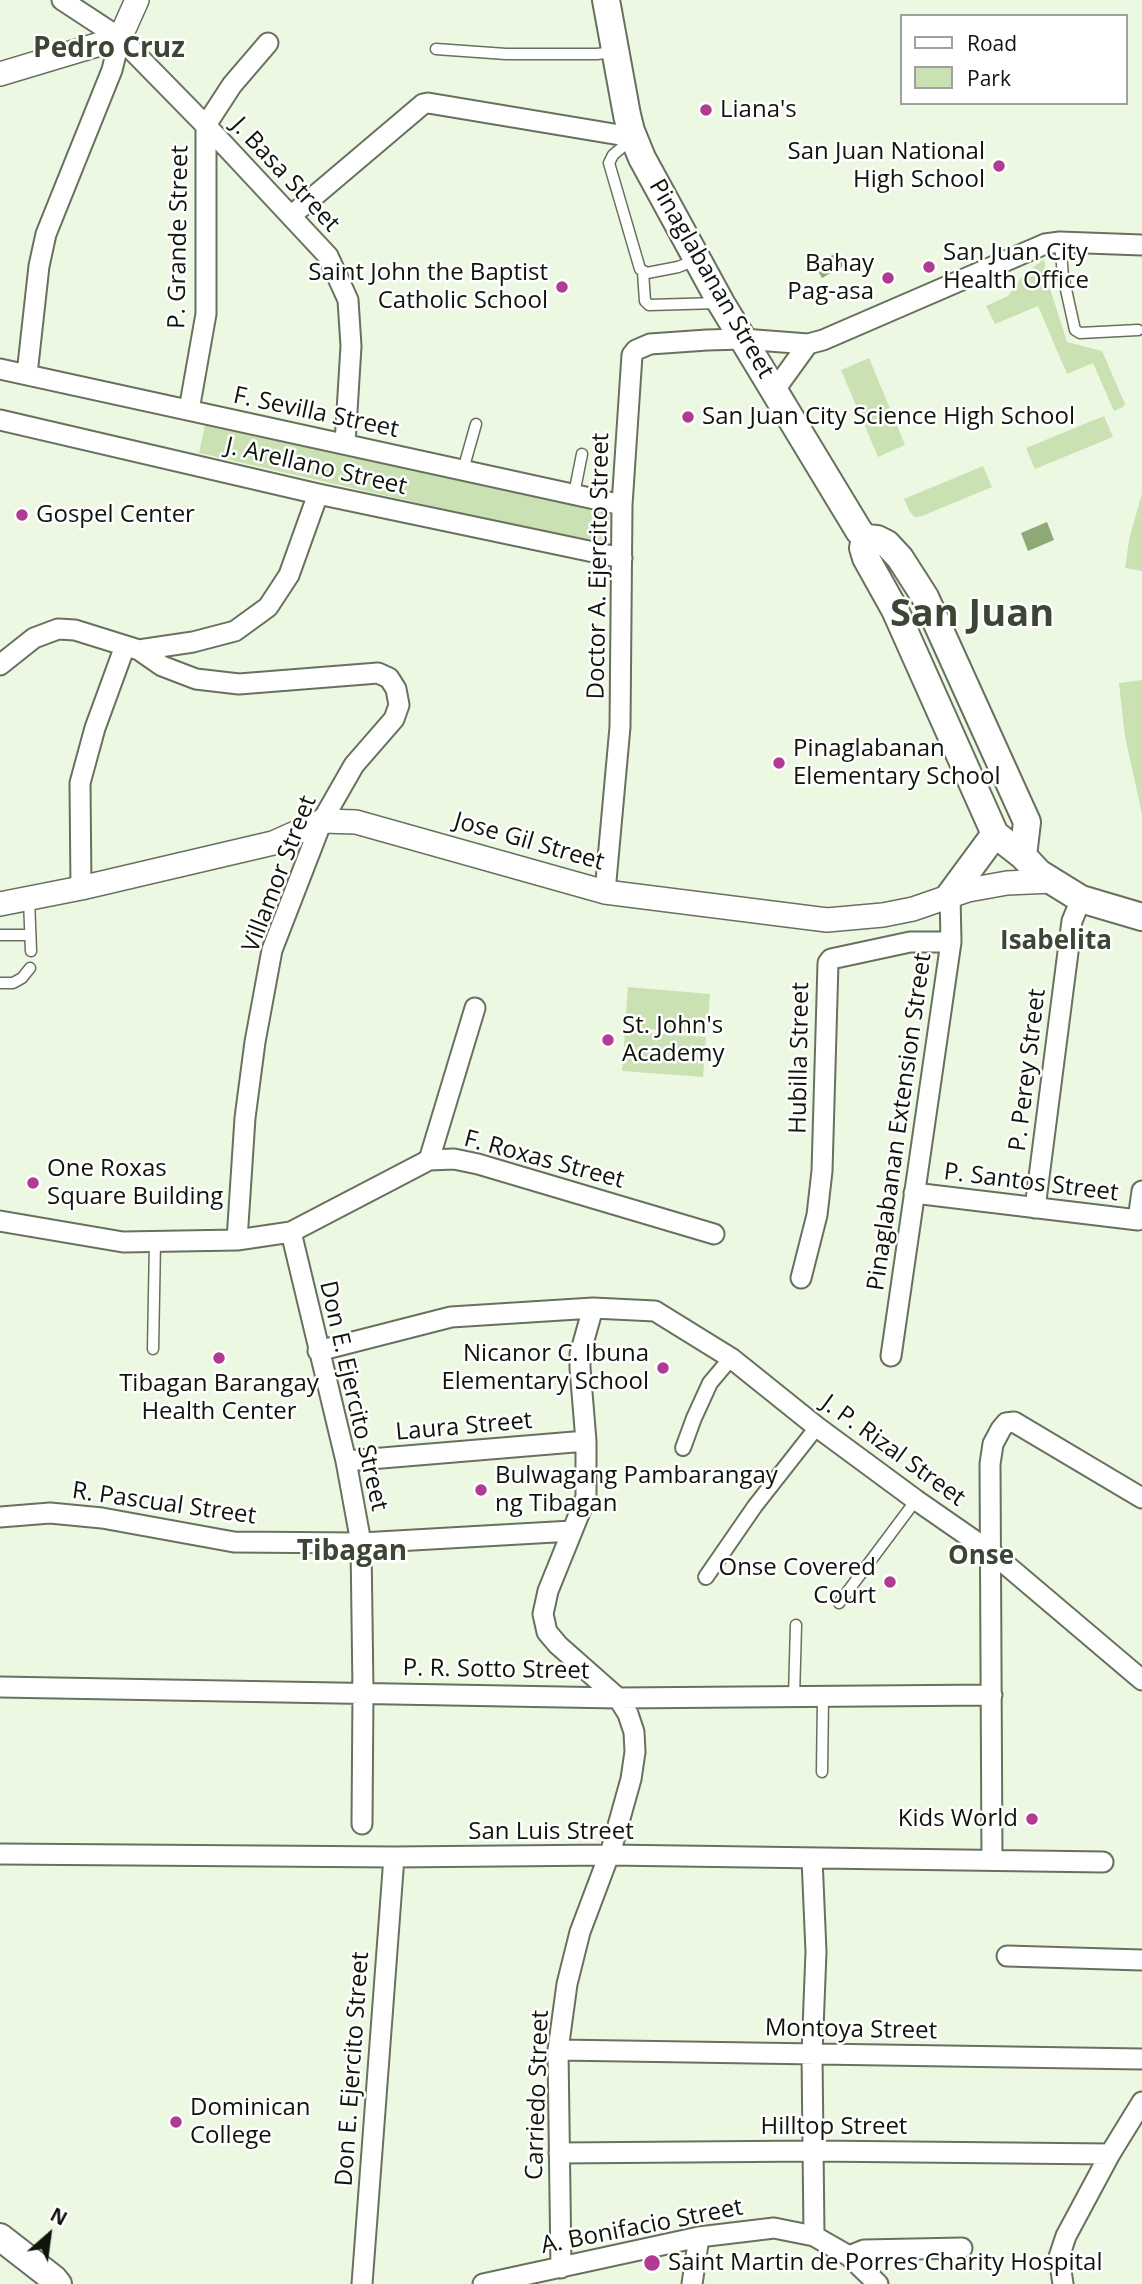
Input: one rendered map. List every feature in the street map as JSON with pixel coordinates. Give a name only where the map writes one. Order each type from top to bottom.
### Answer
[{"type":"main road","name":"Pinaglabanan Street","points":[[606,0],[632,134],[642,158],[721,303],[865,538],[863,548],[866,558],[895,610],[995,834],[1023,856],[1039,873],[1082,899],[1142,917]]},
{"type":"main road","points":[[865,538],[887,544],[900,558],[925,597],[1027,822],[1023,856]]},
{"type":"main road","points":[[950,895],[995,834]]},
{"type":"main road","points":[[0,2237],[58,2284]]},
{"type":"street","name":"J. Basa Street","points":[[62,0],[120,38],[215,130],[328,256],[348,300],[351,346],[345,444]]},
{"type":"street","points":[[27,374],[39,267],[46,234],[137,0]]},
{"type":"street","points":[[0,74],[120,38]]},
{"type":"street","name":"P. Grande Street","points":[[189,410],[206,314],[215,130],[232,85],[268,43]]},
{"type":"street","points":[[292,215],[423,104],[620,135],[632,134]]},
{"type":"street","points":[[743,339],[808,344],[823,340],[1037,247],[1060,242],[1142,245]]},
{"type":"street","name":"Doctor A. Ejercito Street","points":[[605,892],[620,727],[622,505],[632,355],[649,344],[743,339]]},
{"type":"street","points":[[775,391],[808,344]]},
{"type":"street","name":"F. Sevilla Street","points":[[0,369],[622,505]]},
{"type":"street","name":"J. Arellano Street","points":[[0,420],[318,494],[622,558]]},
{"type":"street","points":[[0,665],[34,638],[58,629],[75,630],[132,648],[193,642],[235,631],[268,607],[289,575],[318,494]]},
{"type":"street","points":[[81,888],[80,783],[95,728],[132,648]]},
{"type":"street","name":"Villamor Street","points":[[132,648],[162,666],[196,679],[229,683],[378,673],[389,678],[396,689],[399,705],[394,719],[354,765],[322,821],[272,950],[255,1042],[245,1118],[237,1240]]},
{"type":"street","name":"Jose Gil Street","points":[[0,904],[81,888],[273,842],[322,821],[368,824],[605,892],[827,920],[883,915],[913,909],[950,895],[1007,883],[1052,881]]},
{"type":"street","name":"Pinaglabanan Extension Street","points":[[891,1356],[951,942],[950,895]]},
{"type":"street","name":"P. Perey Street","points":[[1035,1208],[1072,921],[1082,899]]},
{"type":"street","name":"Hubilla Street","points":[[801,1278],[817,1215],[822,1171],[828,963],[831,960],[910,942],[951,942]]},
{"type":"street","points":[[429,1160],[475,1008]]},
{"type":"street","name":"F. Roxas Street","points":[[0,1222],[123,1242],[237,1240],[291,1232],[429,1160],[454,1159],[714,1234]]},
{"type":"street","points":[[1140,1221],[1142,1191]]},
{"type":"street","name":"P. Santos Street","points":[[914,1193],[1140,1221]]},
{"type":"street","name":"Don E. Ejercito Street","points":[[291,1232],[346,1461],[361,1543],[362,1824]]},
{"type":"street","name":"J. P. Rizal Street","points":[[318,1351],[451,1317],[593,1308],[655,1311],[730,1358],[817,1427],[991,1552],[1142,1680]]},
{"type":"street","name":"Carriedo Street","points":[[561,2267],[558,2050],[566,1984],[580,1932],[609,1855],[631,1779],[635,1752],[634,1732],[628,1714],[618,1698],[558,1645],[547,1632],[543,1614],[548,1591],[586,1497],[586,1441],[580,1354],[593,1308]]},
{"type":"street","points":[[683,1448],[710,1383],[730,1358]]},
{"type":"street","points":[[992,1860],[990,1464],[993,1444],[1006,1423],[1014,1422],[1142,1498]]},
{"type":"street","points":[[706,1577],[755,1506],[817,1427]]},
{"type":"street","name":"Laura Street","points":[[346,1461],[586,1441]]},
{"type":"street","name":"R. Pascual Street","points":[[0,1517],[50,1513],[102,1518],[234,1542],[361,1543],[572,1531]]},
{"type":"street","name":"P. R. Sotto Street","points":[[0,1686],[618,1698],[992,1695]]},
{"type":"street","name":"San Luis Street","points":[[0,1854],[394,1857],[609,1855],[1103,1863]]},
{"type":"street","name":"Don E. Ejercito Street","points":[[362,2284],[394,1857]]},
{"type":"street","points":[[812,1858],[816,1952],[812,2054],[814,2236]]},
{"type":"street","points":[[1007,1956],[1142,1959]]},
{"type":"street","name":"Montoya Street","points":[[558,2050],[1142,2059]]},
{"type":"street","points":[[1062,2284],[1059,2257],[1066,2236],[1110,2154],[1142,2102]]},
{"type":"street","name":"Hilltop Street","points":[[559,2153],[814,2151],[1110,2154]]},
{"type":"street","name":"A. Bonifacio Street","points":[[483,2284],[699,2237],[774,2228],[814,2236],[849,2256],[878,2284]]},
{"type":"street","points":[[692,2284],[699,2237]]},
{"type":"street","points":[[849,2256],[864,2250],[962,2248]]},
{"type":"lane","points":[[436,49],[506,54],[597,54],[615,51]]},
{"type":"lane","points":[[632,134],[612,155],[609,163],[639,270],[647,273],[698,260]]},
{"type":"lane","points":[[1060,242],[1063,276],[1073,326],[1080,333],[1138,330]]},
{"type":"lane","points":[[643,272],[645,300],[649,305],[721,303]]},
{"type":"lane","points":[[463,470],[476,424]]},
{"type":"lane","points":[[574,494],[582,454]]},
{"type":"lane","points":[[29,898],[31,951]]},
{"type":"lane","points":[[0,935],[30,935]]},
{"type":"lane","points":[[0,983],[13,983],[22,978],[30,968]]},
{"type":"lane","points":[[153,1349],[155,1242]]},
{"type":"lane","points":[[839,1603],[916,1500]]},
{"type":"lane","points":[[794,1697],[796,1625]]},
{"type":"lane","points":[[822,1772],[823,1697]]},
{"type":"green space","points":[[1044,259],[1047,279],[1067,342],[1102,351],[1125,404],[1123,407],[1114,411],[1093,363],[1067,374],[1038,306],[995,324],[986,306],[1008,296],[1023,275]]},
{"type":"green space","points":[[869,358],[905,445],[878,457],[841,370]]},
{"type":"green space","points":[[1104,416],[1113,437],[1035,469],[1026,448]]},
{"type":"green space","points":[[206,420],[610,514],[606,546],[199,453]]},
{"type":"green space","points":[[983,466],[992,487],[922,516],[915,517],[910,512],[904,499]]},
{"type":"green space","points":[[1142,493],[1142,571],[1125,568],[1129,540]]},
{"type":"green space","points":[[1142,680],[1142,814],[1125,737],[1119,683]]},
{"type":"green space","points":[[628,987],[710,994],[707,1034],[625,1027]]},
{"type":"green space","points":[[625,1031],[706,1037],[703,1077],[622,1071]]},
{"type":"shaded area","points":[[838,252],[845,265],[822,278],[815,265]]},
{"type":"shaded area","points":[[1047,522],[1054,540],[1028,551],[1021,533]]},
{"type":"place","name":"Liana's","points":[[706,110]]},
{"type":"place","name":"San Juan National High School","points":[[999,166]]},
{"type":"place","name":"San Juan City Health Office","points":[[929,267]]},
{"type":"place","name":"Bahay Pag-asa","points":[[888,278]]},
{"type":"place","name":"Saint John the Baptist Catholic School","points":[[562,287]]},
{"type":"place","name":"San Juan City Science High School","points":[[688,417]]},
{"type":"place","name":"Gospel Center","points":[[22,515]]},
{"type":"place","name":"Pinaglabanan Elementary School","points":[[779,763]]},
{"type":"place","name":"St. John's Academy","points":[[608,1040]]},
{"type":"place","name":"One Roxas Square Building","points":[[33,1183]]},
{"type":"place","name":"Tibagan Barangay Health Center","points":[[219,1358]]},
{"type":"place","name":"Nicanor C. Ibuna Elementary School","points":[[663,1368]]},
{"type":"place","name":"Bulwagang Pambarangay ng Tibagan","points":[[481,1490]]},
{"type":"place","name":"Onse Covered Court","points":[[890,1582]]},
{"type":"place","name":"Kids World","points":[[1032,1819]]},
{"type":"place","name":"Dominican College","points":[[176,2122]]},
{"type":"place","name":"Saint Martin de Porres Charity Hospital","points":[[652,2263]]},
{"type":"district","name":"Pedro Cruz","points":[[109,49]]},
{"type":"district","name":"San Juan","points":[[972,615]]},
{"type":"district","name":"Isabelita","points":[[1056,942]]},
{"type":"district","name":"Tibagan","points":[[352,1552]]},
{"type":"district","name":"Onse","points":[[981,1557]]}]
